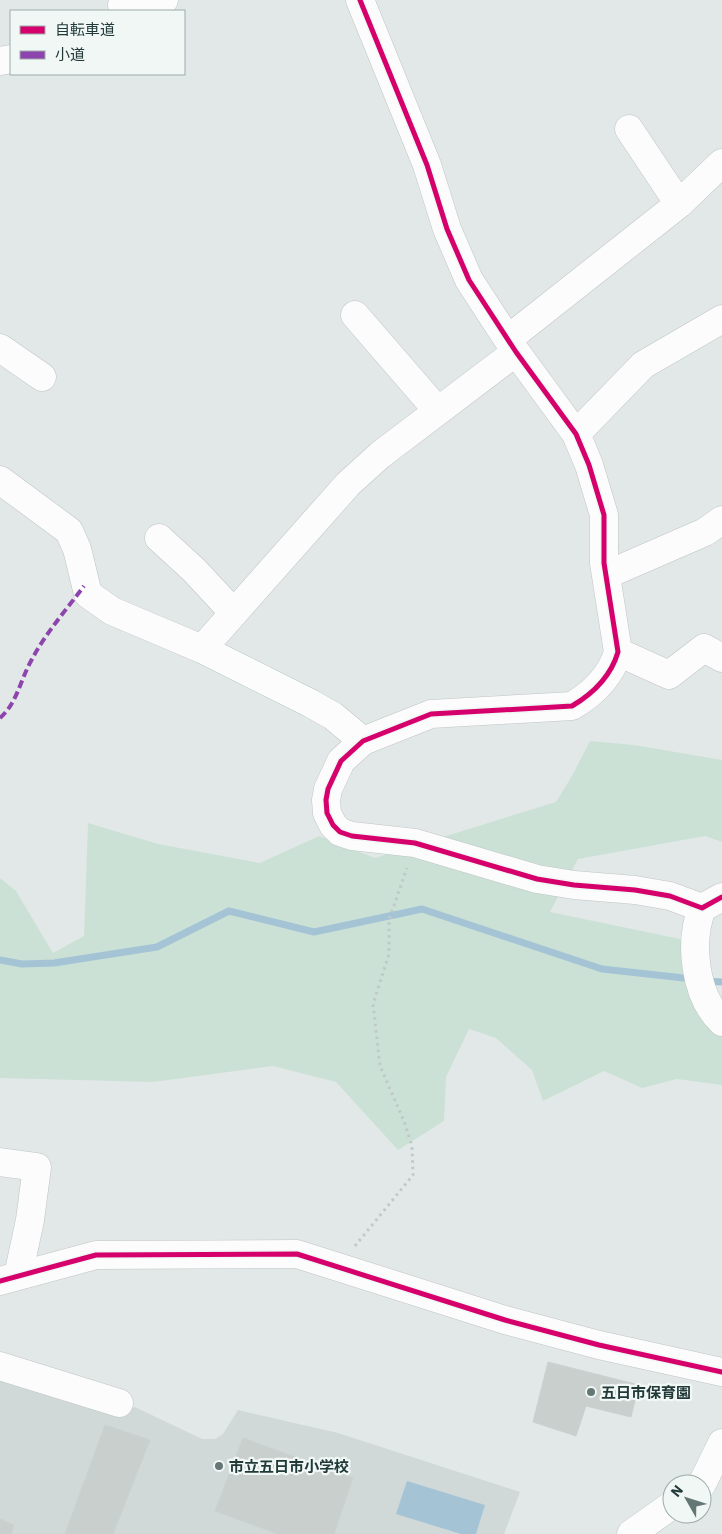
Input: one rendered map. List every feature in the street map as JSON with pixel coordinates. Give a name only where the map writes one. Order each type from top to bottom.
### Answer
[{"type":"street","points":[[122,6],[164,0]]},
{"type":"street","points":[[360,0],[427,165],[447,229],[469,280],[512,345],[576,434],[604,515],[606,575],[618,652],[614,664],[603,682],[588,697],[572,706],[430,714],[363,741],[341,761],[328,788],[326,806],[333,825],[340,832],[352,836],[415,843],[537,879],[712,902]]},
{"type":"street","points":[[629,129],[679,204]]},
{"type":"street","points":[[202,649],[348,484],[380,455],[438,411],[512,345],[679,204],[722,164]]},
{"type":"street","points":[[355,315],[438,411]]},
{"type":"street","points":[[576,434],[643,365],[722,319]]},
{"type":"street","points":[[0,348],[42,377]]},
{"type":"street","points":[[0,480],[69,531],[76,549],[88,594],[112,611],[202,649],[333,716],[363,741]]},
{"type":"street","points":[[606,575],[716,532]]},
{"type":"street","points":[[159,538],[194,570],[234,613]]},
{"type":"street","points":[[618,652],[669,675],[704,648],[722,658]]},
{"type":"street","points":[[712,902],[697,921],[696,949],[706,1001],[722,1022]]},
{"type":"street","points":[[0,1162],[37,1168],[30,1220],[9,1278]]},
{"type":"street","points":[[9,1278],[96,1255],[296,1254],[339,1266],[505,1320],[598,1345],[722,1372]]},
{"type":"street","points":[[0,1366],[119,1403]]},
{"type":"street","points":[[707,1474],[722,1443]]},
{"type":"street","points":[[631,1534],[662,1512]]},
{"type":"path","points":[[339,1266],[413,1176],[412,1146],[404,1121],[380,1066],[373,1004],[389,954],[389,920],[415,843]]},
{"type":"shaded area","name":"市立五日市小学校","points":[[0,1374],[121,1410],[135,1407],[202,1439],[215,1439],[223,1434],[238,1410],[338,1433],[520,1492],[504,1534],[0,1534]]},
{"type":"green space","points":[[590,741],[634,745],[722,760],[722,842],[705,836],[578,859],[550,912],[685,940],[691,1000],[722,1028],[722,1085],[677,1079],[642,1088],[604,1071],[543,1101],[532,1070],[496,1038],[469,1029],[446,1077],[444,1121],[398,1150],[336,1082],[273,1066],[153,1082],[0,1078],[0,878],[16,891],[53,953],[84,936],[88,823],[158,844],[260,863],[319,836],[375,858],[556,802]]},
{"type":"water","points":[[407,1481],[485,1505],[476,1534],[461,1534],[396,1514]]},
{"type":"building","points":[[548,1362],[639,1385],[631,1417],[586,1406],[576,1436],[533,1422]]},
{"type":"building","points":[[105,1425],[150,1440],[113,1534],[65,1534]]},
{"type":"building","points":[[243,1438],[353,1478],[334,1534],[278,1534],[215,1511]]},
{"type":"building","points":[[0,1519],[14,1525],[11,1534],[0,1534]]},
{"type":"waterway","points":[[0,960],[22,964],[54,963],[157,947],[229,911],[314,932],[422,909],[602,969],[693,979]]},
{"type":"waterway","points":[[707,981],[722,982]]},
{"type":"marked path","points":[[0,718],[14,699],[27,669],[43,641],[84,586]]},
{"type":"cycle path","points":[[360,0],[427,165],[447,229],[469,280],[516,352],[576,434],[589,465],[604,515],[604,563],[618,652],[611,669],[601,683],[572,706],[431,714],[363,741],[341,761],[328,789],[326,800],[327,813],[333,825],[340,832],[352,836],[415,843],[537,879],[574,885],[635,890],[670,896],[702,908],[722,897]]},
{"type":"cycle path","points":[[0,1281],[96,1255],[297,1254],[505,1320],[599,1345],[722,1372]]},
{"type":"place","name":"五日市保育園","points":[[591,1392]]},
{"type":"place","name":"市立五日市小学校","points":[[219,1466]]}]
